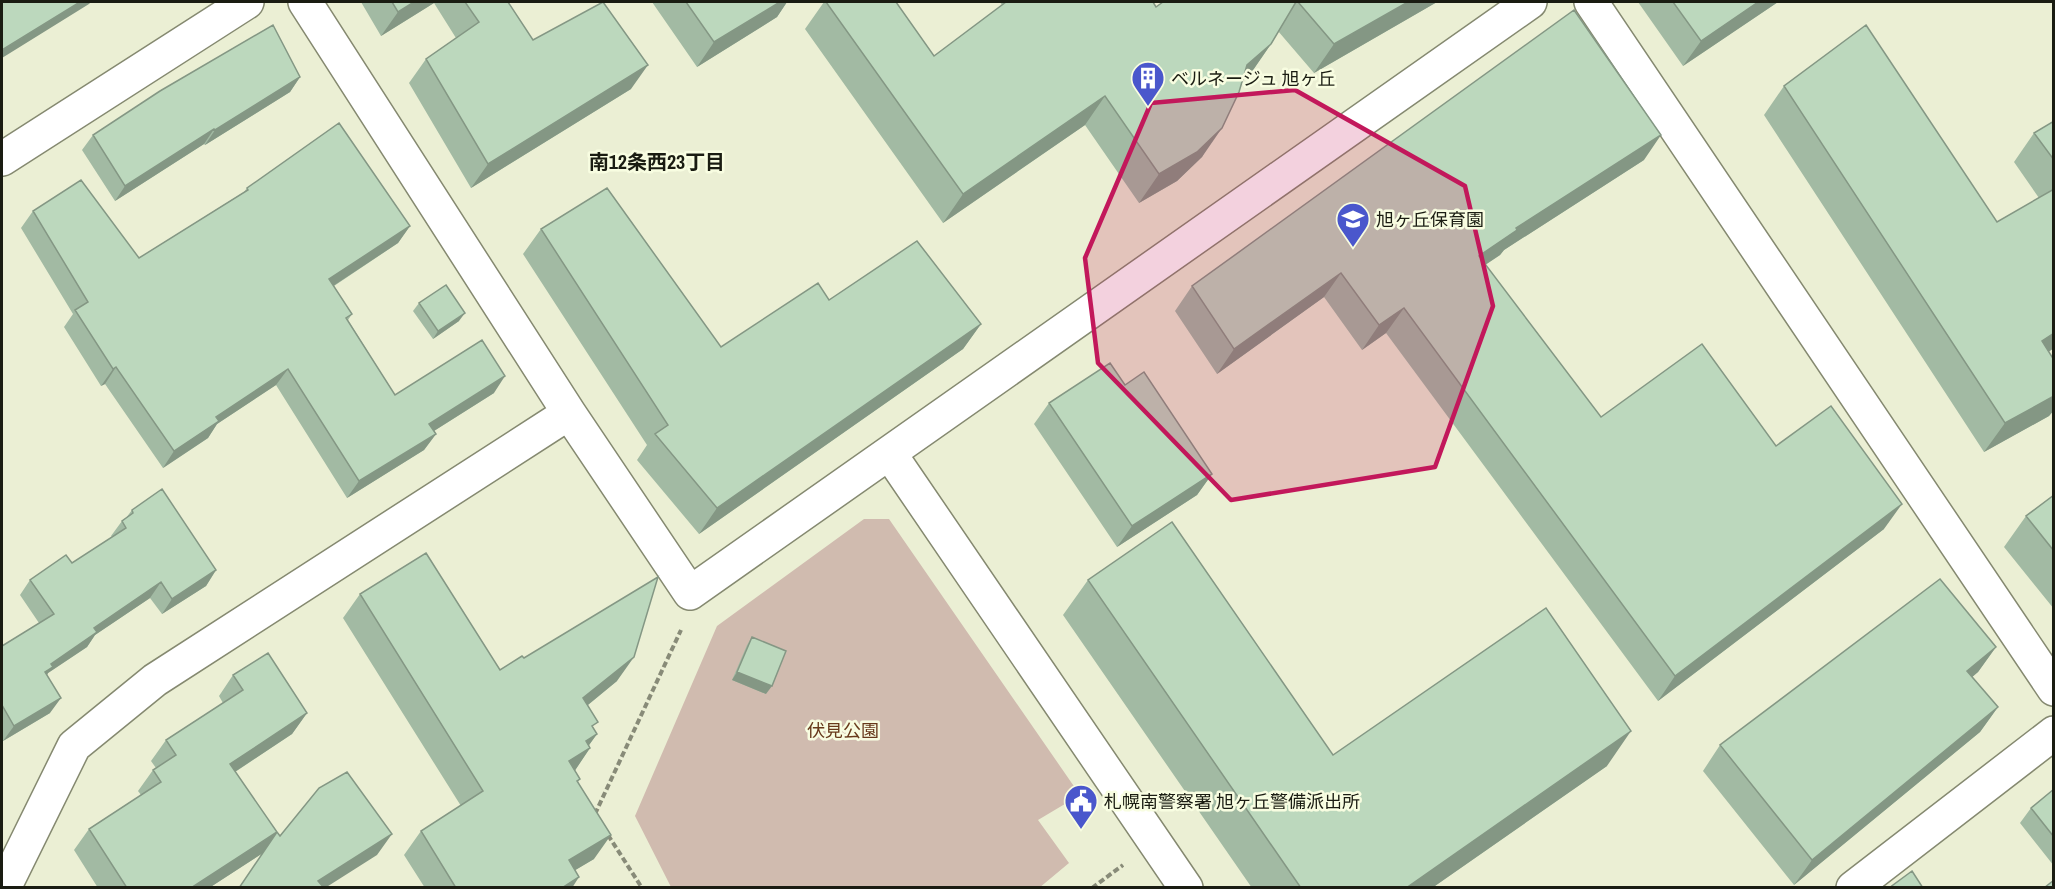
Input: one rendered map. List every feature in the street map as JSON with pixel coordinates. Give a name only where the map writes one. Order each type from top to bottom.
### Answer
[{"type":"street","points":[[2,159],[247,2]]},
{"type":"street","points":[[304,2],[569,413],[690,593],[1530,2]]},
{"type":"street","points":[[1591,2],[2054,689]]},
{"type":"street","points":[[4,888],[74,746],[155,680],[569,413]]},
{"type":"street","points":[[890,454],[1186,888]]},
{"type":"street","points":[[1853,888],[2054,733]]},
{"type":"path","points":[[594,815],[683,625]]},
{"type":"path","points":[[606,833],[642,888]]},
{"type":"path","points":[[1092,888],[1129,860]]},
{"type":"highlighted area","points":[[1295,90],[1465,186],[1493,306],[1435,467],[1231,500],[1098,363],[1085,258],[1151,103]]},
{"type":"green space","name":"伏見公園","points":[[864,519],[889,519],[1080,795],[1038,820],[1069,863],[1039,888],[671,887],[635,816],[717,626]]},
{"type":"building","points":[[2,2],[80,2],[2,50]]},
{"type":"building","points":[[392,2],[414,2],[398,12]]},
{"type":"building","points":[[465,2],[508,2],[533,40],[603,2],[648,65],[488,164],[426,59],[479,22]]},
{"type":"building","points":[[686,2],[780,2],[714,42]]},
{"type":"building","points":[[826,2],[896,2],[934,56],[1006,2],[1153,2],[1156,7],[1163,2],[1296,2],[1271,44],[1247,65],[1239,92],[1222,128],[1197,152],[1159,174],[1105,96],[963,194]]},
{"type":"building","points":[[1298,2],[1408,2],[1334,44]]},
{"type":"building","points":[[1673,2],[1758,2],[1701,41]]},
{"type":"building","points":[[1574,10],[1661,135],[1516,228],[1517,230],[1479,256],[1601,417],[1702,344],[1776,446],[1831,406],[1902,504],[1675,676],[1404,308],[1379,325],[1341,273],[1234,349],[1192,286]]},
{"type":"building","points":[[273,25],[300,77],[125,186],[93,135],[160,91]]},
{"type":"building","points":[[1866,25],[1997,222],[2054,189],[2054,333],[2042,341],[2054,360],[2054,396],[2005,423],[1784,86]]},
{"type":"building","points":[[2054,121],[2054,160],[2034,133]]},
{"type":"building","points":[[339,123],[410,226],[329,279],[352,314],[346,318],[395,395],[482,340],[505,376],[429,424],[436,434],[359,481],[288,369],[216,417],[219,421],[174,451],[116,367],[113,369],[75,310],[88,302],[33,211],[81,180],[139,258],[248,190],[247,188]]},
{"type":"building","points":[[607,188],[721,347],[818,283],[829,300],[917,241],[981,324],[717,508],[655,434],[668,425],[541,229]]},
{"type":"building","points":[[446,285],[465,313],[438,331],[419,303]]},
{"type":"building","points":[[1110,363],[1125,385],[1144,372],[1212,474],[1132,526],[1049,403]]},
{"type":"building","points":[[162,489],[216,570],[172,599],[161,582],[94,628],[97,632],[51,664],[53,667],[45,672],[61,698],[14,726],[2,705],[2,646],[54,614],[30,580],[66,555],[72,563],[126,528],[122,521],[133,513],[132,510]]},
{"type":"building","points":[[2054,495],[2054,551],[2026,516]]},
{"type":"building","points":[[1172,522],[1333,755],[1546,608],[1631,731],[1406,888],[1301,888],[1088,580]]},
{"type":"building","points":[[426,553],[500,670],[522,656],[524,658],[658,577],[634,657],[583,698],[598,722],[592,726],[597,734],[586,741],[590,748],[569,761],[580,779],[577,781],[611,835],[569,860],[579,877],[562,888],[456,888],[421,831],[483,791],[360,594]]},
{"type":"building","points":[[1940,579],[1996,647],[1967,671],[1998,707],[1812,860],[1720,745]]},
{"type":"building","points":[[752,637],[786,651],[772,686],[737,672]]},
{"type":"building","points":[[268,653],[307,713],[230,764],[277,832],[191,888],[127,888],[89,829],[161,782],[153,770],[176,755],[166,740],[243,690],[233,675]]},
{"type":"building","points":[[347,772],[392,834],[318,881],[324,888],[239,888],[277,832],[280,836],[319,788]]},
{"type":"building","points":[[2054,789],[2054,837],[2031,808]]},
{"type":"building","points":[[1912,871],[1923,888],[1889,888]]},
{"type":"building","points":[[2054,880],[2054,888],[2044,888]]},
{"type":"place","name":"ベルネージュ 旭ヶ丘","points":[[1148,107]]},
{"type":"place","name":"旭ヶ丘保育園","points":[[1353,248]]},
{"type":"place","name":"札幌南警察署 旭ヶ丘警備派出所","points":[[1081,830]]},
{"type":"district","name":"南12条西23丁目","points":[[657,161]]}]
